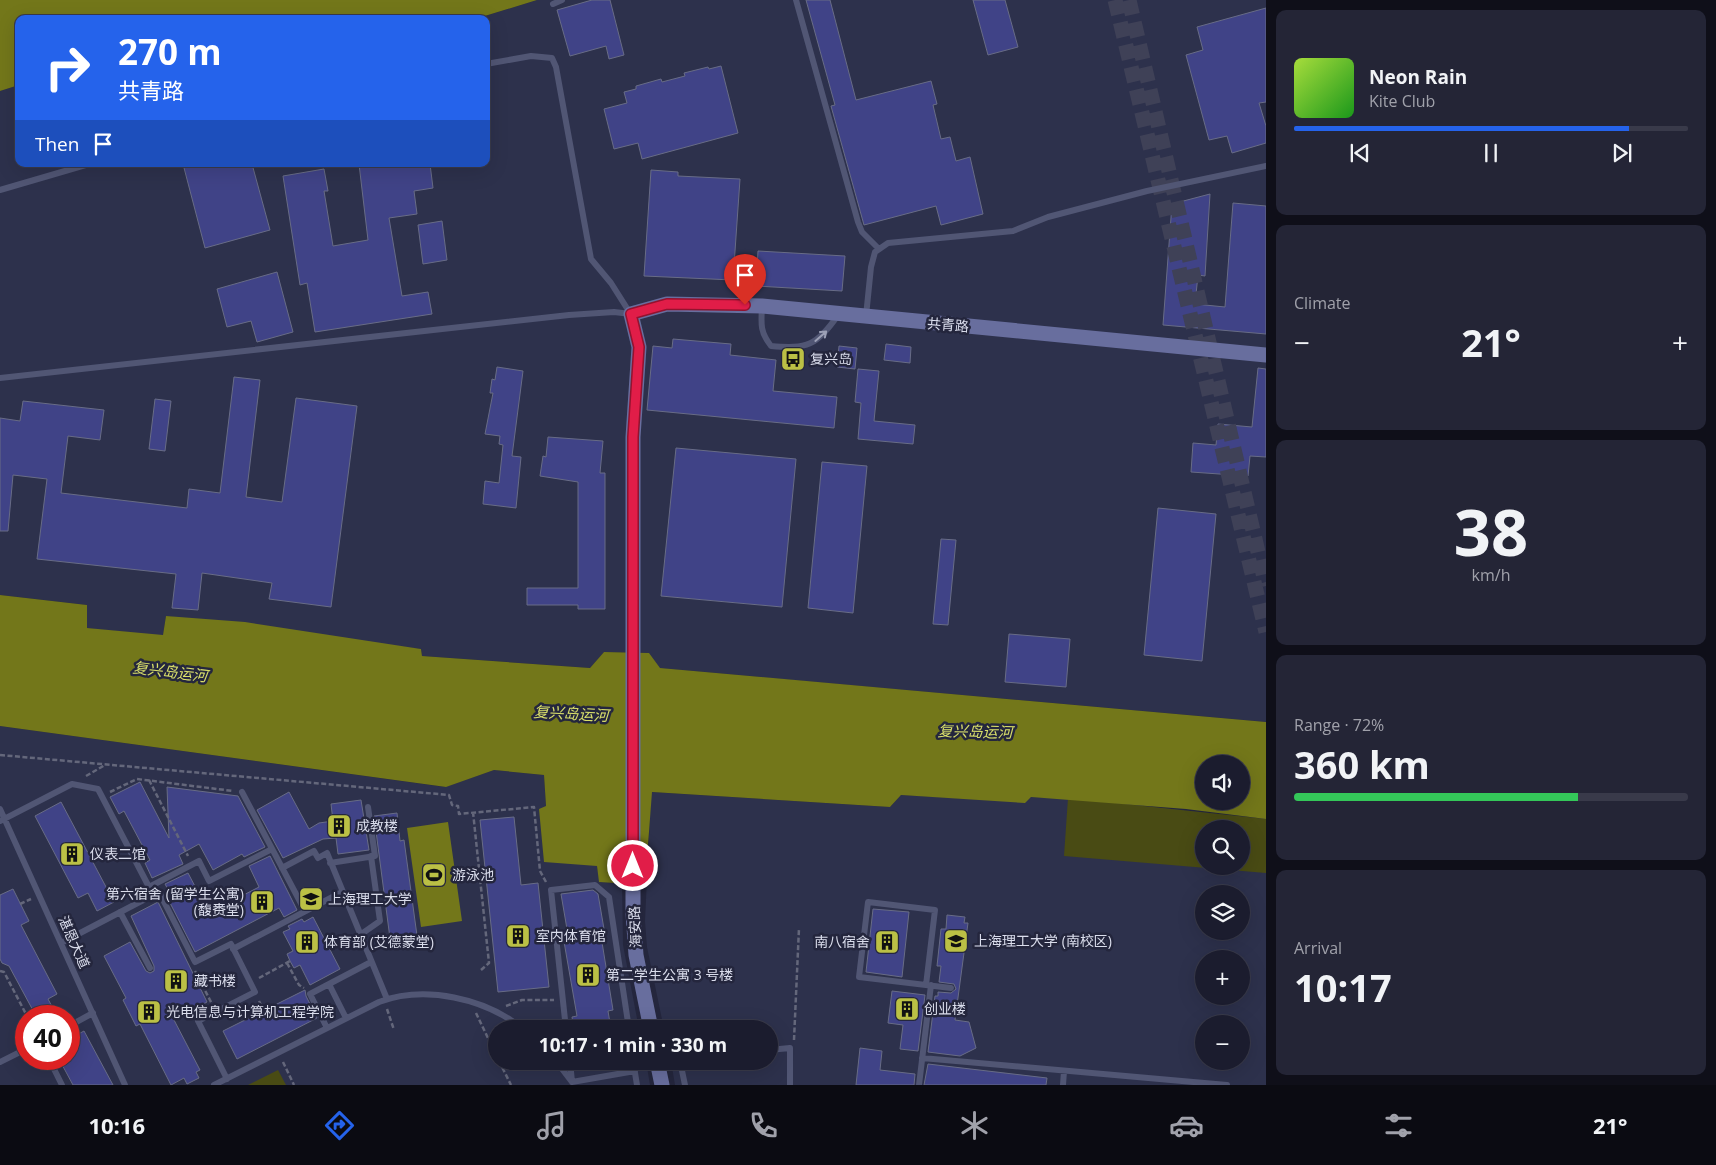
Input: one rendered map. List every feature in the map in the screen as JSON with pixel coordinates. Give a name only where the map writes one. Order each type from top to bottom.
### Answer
[{"type":"street","name":"共青路","points":[[631,314],[667,304],[762,306],[838,315],[1266,355]]},
{"type":"street","name":"海安路","points":[[631,314],[639,347],[633,437],[634,936],[649,1020]]},
{"type":"street","points":[[659,1070],[662,1085]]},
{"type":"lane","points":[[553,4],[562,0]]},
{"type":"lane","points":[[796,0],[858,222],[862,232],[878,248]]},
{"type":"lane","points":[[490,63],[531,56],[552,58],[556,66],[591,259],[611,282],[631,314]]},
{"type":"lane","points":[[866,317],[871,268],[875,252],[878,248],[888,243],[1013,231],[1048,217],[1147,191],[1266,166]]},
{"type":"lane","points":[[0,190],[79,167]]},
{"type":"lane","points":[[762,306],[760,327],[763,336],[771,346],[796,348],[807,346],[826,333],[838,315]]},
{"type":"lane","points":[[0,378],[569,315],[614,312],[631,314]]},
{"type":"lane","points":[[2,820],[72,784],[98,789],[153,895]]},
{"type":"lane","points":[[242,792],[305,911]]},
{"type":"lane","points":[[330,863],[375,856],[368,807]]},
{"type":"lane","name":"湛恩大道","points":[[0,809],[2,820],[61,943],[125,1085]]},
{"type":"lane","points":[[149,887],[199,861],[209,881],[272,849]]},
{"type":"lane","points":[[282,868],[314,851],[318,858],[326,853],[385,1000]]},
{"type":"lane","points":[[360,935],[380,921],[371,856]]},
{"type":"lane","points":[[565,1020],[551,890],[595,884],[609,897],[627,1020]]},
{"type":"lane","points":[[61,943],[159,892],[195,962],[231,944],[255,992],[198,1021],[227,1079]]},
{"type":"lane","points":[[233,949],[342,892]]},
{"type":"lane","points":[[919,1085],[922,1058],[928,985],[935,910],[868,902],[859,977],[928,985],[951,988]]},
{"type":"lane","points":[[120,912],[150,968]]},
{"type":"lane","points":[[327,1028],[310,994],[371,962]]},
{"type":"lane","points":[[329,984],[346,1018]]},
{"type":"lane","points":[[214,1085],[385,1000],[430,995],[471,1002],[495,1011],[509,1020]]},
{"type":"lane","points":[[80,1020],[93,1013]]},
{"type":"lane","points":[[778,1049],[790,1048],[790,1085]]},
{"type":"lane","points":[[0,1062],[15,1054]]},
{"type":"lane","points":[[922,1058],[1195,1084],[1227,1085]]},
{"type":"lane","points":[[54,1070],[62,1085]]},
{"type":"lane","points":[[563,1070],[573,1084]]},
{"type":"lane","points":[[571,1070],[573,1084]]},
{"type":"lane","points":[[682,1070],[685,1085]]},
{"type":"lane","points":[[573,1084],[635,1071],[638,1085]]},
{"type":"lane","points":[[1063,1085],[1064,1071]]},
{"type":"lane","points":[[1124,1085],[1125,1076]]},
{"type":"path","points":[[0,755],[448,795],[452,805],[458,806],[459,814],[534,807],[540,872],[551,890]]},
{"type":"path","points":[[88,776],[107,765]]},
{"type":"path","points":[[98,789],[111,792],[137,779],[242,792]]},
{"type":"path","points":[[148,780],[192,864]]},
{"type":"path","points":[[473,812],[489,963],[481,970]]},
{"type":"path","points":[[20,904],[28,900]]},
{"type":"path","points":[[790,1048],[795,1035],[799,928]]},
{"type":"path","points":[[195,962],[192,967],[216,1012]]},
{"type":"path","points":[[250,982],[289,962],[299,985],[307,989],[310,994]]},
{"type":"path","points":[[0,971],[4,972],[21,1005]]},
{"type":"path","points":[[385,1000],[394,1030]]},
{"type":"path","points":[[495,1011],[522,1000],[563,1000]]},
{"type":"path","points":[[471,1002],[488,1038]]},
{"type":"path","points":[[279,1052],[294,1085]]},
{"type":"path","points":[[504,1070],[511,1085]]},
{"type":"shaded area","points":[[537,0],[1266,0],[1266,722],[659,668],[648,653],[604,652],[590,668],[422,656],[421,649],[166,616],[163,636],[86,628],[87,605],[0,595],[0,91],[15,86],[15,167],[490,167],[490,15],[488,15]]},
{"type":"shaded area","name":"上海理工大学","points":[[0,726],[445,787],[494,770],[544,775],[546,806],[597,866],[600,882],[622,883],[623,945],[637,1020],[488,1020],[488,1070],[648,1070],[650,1085],[0,1085]]},
{"type":"shaded area","name":"上海理工大学 (南校区)","points":[[651,792],[890,807],[901,795],[1025,802],[1031,797],[1068,798],[1266,819],[1266,1085],[675,1085],[672,1070],[778,1070],[778,1020],[662,1020],[647,947],[645,921]]},
{"type":"shaded area","points":[[1068,798],[1266,819],[1266,873],[1250,872],[1250,820],[1195,820],[1195,867],[1064,856]]},
{"type":"shaded area","points":[[278,1070],[286,1085],[248,1085]]},
{"type":"water","points":[[0,0],[537,0],[488,15],[15,15],[15,86],[0,91]]},
{"type":"water","name":"复兴岛运河","points":[[0,595],[87,605],[87,628],[163,635],[166,616],[245,622],[421,649],[422,656],[590,668],[604,652],[649,653],[660,668],[1266,722],[1266,819],[1186,809],[1031,797],[1025,803],[901,795],[890,807],[652,792],[645,885],[599,882],[597,866],[544,862],[539,809],[546,806],[544,775],[494,770],[446,787],[0,726]]},
{"type":"water","name":"游泳池","points":[[448,822],[462,921],[421,927],[407,828]]},
{"type":"building","points":[[592,0],[610,0],[624,55],[609,59],[606,46],[570,56],[557,10]]},
{"type":"building","points":[[806,0],[830,0],[856,100],[931,81],[937,104],[933,105],[941,139],[950,137],[956,161],[970,157],[983,214],[941,225],[936,206],[864,225],[831,106],[835,105]]},
{"type":"building","points":[[973,0],[1005,0],[1018,47],[988,55]]},
{"type":"building","points":[[1266,8],[1266,102],[1259,103],[1266,126],[1266,143],[1232,153],[1227,136],[1209,140],[1186,55],[1203,50],[1197,27]]},
{"type":"building","points":[[721,66],[738,133],[642,159],[638,143],[614,149],[604,109],[627,103],[624,92],[636,89],[636,86],[661,79],[662,82],[685,76],[684,73]]},
{"type":"building","points":[[184,167],[253,167],[270,230],[205,248]]},
{"type":"building","points":[[359,167],[430,167],[433,188],[414,191],[417,214],[389,218],[402,296],[428,292],[432,314],[315,332],[307,283],[300,285],[283,176],[324,169],[328,191],[324,191],[333,246],[368,240]]},
{"type":"building","points":[[651,170],[678,172],[678,176],[740,179],[733,280],[644,276]]},
{"type":"building","points":[[1210,194],[1205,276],[1198,275],[1195,304],[1225,307],[1233,203],[1266,206],[1266,334],[1163,325],[1172,204]]},
{"type":"building","points":[[442,221],[447,260],[423,264],[418,225]]},
{"type":"building","points":[[758,251],[845,256],[842,291],[756,286]]},
{"type":"building","points":[[277,272],[293,332],[257,342],[251,321],[227,327],[217,289]]},
{"type":"building","points":[[673,339],[731,344],[730,355],[776,360],[773,391],[837,397],[834,428],[647,410],[653,346],[672,348]]},
{"type":"building","points":[[886,344],[911,347],[910,363],[884,360]]},
{"type":"building","points":[[839,346],[857,348],[855,369],[837,367]]},
{"type":"building","points":[[497,367],[523,371],[512,456],[521,457],[516,508],[483,504],[485,481],[499,483],[503,445],[499,444],[500,436],[485,434],[493,393],[490,393],[492,379],[495,380]]},
{"type":"building","points":[[1258,368],[1266,369],[1266,457],[1250,456],[1248,476],[1191,472],[1193,443],[1216,445],[1218,424],[1252,427]]},
{"type":"building","points":[[858,369],[879,371],[874,421],[915,425],[913,444],[858,439],[861,403],[855,402]]},
{"type":"building","points":[[234,377],[260,380],[246,497],[282,502],[296,398],[357,406],[331,607],[269,599],[272,583],[202,573],[198,610],[172,608],[176,574],[37,559],[47,479],[13,475],[8,531],[0,531],[0,418],[20,421],[23,401],[104,410],[100,440],[68,436],[61,493],[187,508],[189,489],[220,493]]},
{"type":"building","points":[[155,399],[171,401],[165,451],[149,449]]},
{"type":"building","points":[[548,437],[603,441],[600,473],[605,473],[605,609],[578,609],[578,605],[527,605],[527,588],[578,588],[578,482],[540,476],[543,456],[546,457]]},
{"type":"building","points":[[676,448],[796,459],[782,607],[661,596]]},
{"type":"building","points":[[822,462],[867,466],[853,613],[808,608]]},
{"type":"building","points":[[1158,508],[1216,514],[1202,661],[1144,655]]},
{"type":"building","points":[[941,539],[956,540],[948,625],[933,624]]},
{"type":"building","points":[[1009,634],[1070,639],[1066,687],[1005,682]]},
{"type":"building","points":[[140,782],[169,838],[167,787],[238,796],[265,847],[244,857],[242,854],[213,870],[199,844],[179,855],[183,864],[152,878],[145,863],[150,860],[124,811],[119,814],[110,797]]},
{"type":"building","name":"成教楼","points":[[289,792],[309,829],[319,823],[333,821],[331,804],[361,800],[369,850],[338,854],[336,838],[323,839],[283,858],[257,810]]},
{"type":"building","name":"仪表二馆","points":[[61,802],[114,902],[97,911],[88,893],[78,898],[35,816]]},
{"type":"building","points":[[397,813],[400,841],[404,840],[418,943],[391,946],[374,816]]},
{"type":"building","name":"室内体育馆","points":[[514,817],[521,885],[538,883],[549,987],[498,992],[480,820]]},
{"type":"building","name":"第六宿舍 (留学生公寓) (馥赉堂)","points":[[270,856],[297,910],[284,917],[279,908],[195,952],[167,897],[171,895],[165,884],[188,873],[209,913],[259,887],[249,866]]},
{"type":"building","points":[[13,889],[29,921],[21,925],[57,994],[48,999],[51,1005],[30,1005],[9,966],[2,963],[0,959],[0,895]]},
{"type":"building","name":"第二学生公寓 3 号楼","points":[[593,890],[598,894],[604,929],[600,930],[613,1010],[608,1011],[610,1020],[572,1020],[572,1017],[577,1016],[563,936],[568,935],[561,894]]},
{"type":"building","points":[[158,902],[207,1002],[174,1020],[200,1070],[196,1072],[199,1078],[187,1084],[184,1078],[171,1085],[140,1024],[136,1026],[123,1000],[126,998],[104,956],[130,942],[146,971],[150,973],[154,971],[154,966],[131,916]]},
{"type":"building","name":"南八宿舍","points":[[873,909],[909,912],[902,977],[866,972]]},
{"type":"building","points":[[947,915],[965,917],[964,923],[968,923],[955,1020],[969,1022],[976,1048],[960,1056],[928,1052],[935,996],[938,996],[938,992],[951,993],[956,989],[954,984],[939,982],[941,966],[937,966],[941,929],[946,929]]},
{"type":"building","name":"体育部 (艾德蒙堂)","points":[[313,917],[340,969],[310,985],[300,965],[294,968],[290,961],[287,954],[293,951],[283,932],[290,929],[288,926],[302,919],[304,922]]},
{"type":"building","points":[[305,990],[317,1018],[237,1059],[223,1031]]},
{"type":"building","name":"创业楼","points":[[892,991],[925,995],[918,1051],[900,1049],[903,1025],[888,1023]]},
{"type":"building","points":[[84,1031],[113,1085],[73,1085],[65,1070],[80,1070],[80,1033]]},
{"type":"building","points":[[860,1048],[882,1051],[880,1070],[915,1074],[914,1085],[856,1085]]},
{"type":"building","points":[[928,1064],[1047,1078],[1046,1085],[924,1085]]},
{"type":"tunnel","points":[[1115,0],[1266,632]]},
{"type":"tunnel","points":[[1129,0],[1266,586]]},
{"type":"place","name":"复兴岛","points":[[793,359]]},
{"type":"place","name":"成教楼","points":[[339,826]]},
{"type":"place","name":"仪表二馆","points":[[72,854]]},
{"type":"place","name":"游泳池","points":[[434,875]]},
{"type":"place","name":"上海理工大学","points":[[311,899]]},
{"type":"place","name":"第六宿舍 (留学生公寓) (馥赉堂)","points":[[262,902]]},
{"type":"place","name":"室内体育馆","points":[[518,936]]},
{"type":"place","name":"上海理工大学 (南校区)","points":[[956,941]]},
{"type":"place","name":"体育部 (艾德蒙堂)","points":[[307,942]]},
{"type":"place","name":"南八宿舍","points":[[887,942]]},
{"type":"place","name":"第二学生公寓 3 号楼","points":[[588,975]]},
{"type":"place","name":"藏书楼","points":[[176,981]]},
{"type":"place","name":"创业楼","points":[[907,1009]]},
{"type":"place","name":"光电信息与计算机工程学院","points":[[149,1012]]},
{"type":"route","points":[[633,866],[633,437],[639,347],[631,314],[667,304],[710,303],[745,305]]}]
